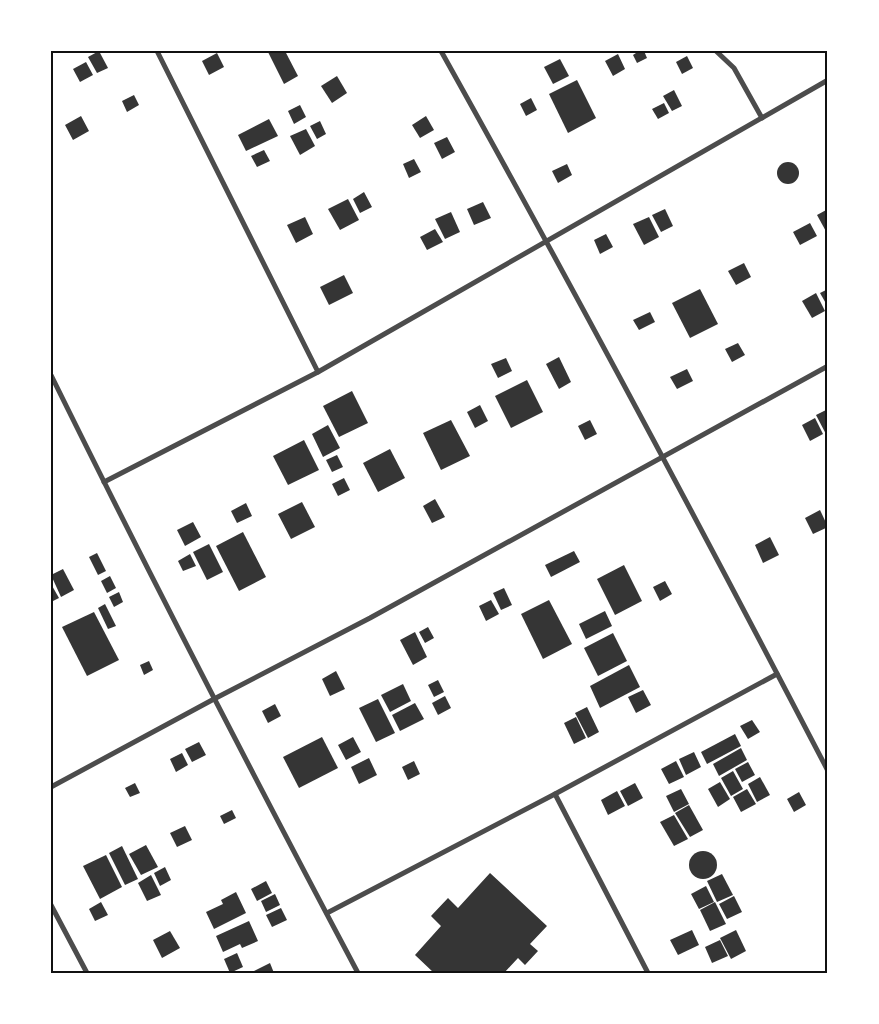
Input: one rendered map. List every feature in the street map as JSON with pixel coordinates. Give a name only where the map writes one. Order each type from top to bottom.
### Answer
[{"type":"street","points":[[157,51],[318,372]]},
{"type":"street","points":[[441,51],[547,240],[828,771]]},
{"type":"street","points":[[716,51],[734,68],[762,118]]},
{"type":"street","points":[[104,482],[318,372],[828,80]]},
{"type":"street","points":[[51,787],[370,618],[828,366]]},
{"type":"street","points":[[51,375],[214,699],[358,973]]},
{"type":"street","points":[[327,913],[555,794],[777,674]]},
{"type":"street","points":[[555,794],[648,973]]},
{"type":"street","points":[[51,905],[88,973]]},
{"type":"building","points":[[99,51],[108,68],[97,73],[88,57]]},
{"type":"building","points":[[285,51],[298,76],[284,84],[268,52]]},
{"type":"building","points":[[639,51],[644,51],[647,58],[637,63],[633,55]]},
{"type":"building","points":[[217,53],[224,67],[209,75],[202,61]]},
{"type":"building","points":[[618,54],[625,69],[613,76],[605,61]]},
{"type":"building","points":[[687,56],[693,68],[682,74],[676,62]]},
{"type":"building","points":[[560,59],[569,76],[553,84],[544,67]]},
{"type":"building","points":[[86,62],[93,75],[80,82],[73,69]]},
{"type":"building","points":[[337,76],[347,93],[332,103],[321,86]]},
{"type":"building","points":[[577,80],[596,118],[568,133],[549,94]]},
{"type":"building","points":[[674,90],[682,106],[672,111],[663,96]]},
{"type":"building","points":[[134,95],[139,105],[127,112],[122,101]]},
{"type":"building","points":[[531,98],[537,110],[526,116],[520,104]]},
{"type":"building","points":[[664,103],[669,113],[658,119],[652,109]]},
{"type":"building","points":[[300,105],[306,117],[294,124],[288,111]]},
{"type":"building","points":[[81,116],[89,131],[73,140],[65,125]]},
{"type":"building","points":[[426,116],[434,130],[420,138],[412,125]]},
{"type":"building","points":[[269,119],[278,136],[246,151],[238,135]]},
{"type":"building","points":[[320,121],[326,134],[317,139],[310,126]]},
{"type":"building","points":[[306,129],[315,146],[300,155],[290,136]]},
{"type":"building","points":[[447,137],[455,152],[442,159],[434,143]]},
{"type":"building","points":[[264,150],[270,161],[257,167],[251,156]]},
{"type":"building","points":[[414,159],[421,172],[409,178],[403,164]]},
{"type":"building","points":[[788,162],[798,169],[799,173],[792,183],[788,184],[778,177],[777,173],[784,163]]},
{"type":"building","points":[[567,164],[572,175],[558,183],[552,171]]},
{"type":"building","points":[[364,192],[372,207],[360,213],[353,199]]},
{"type":"building","points":[[348,199],[359,220],[340,230],[328,209]]},
{"type":"building","points":[[483,202],[491,218],[474,225],[467,209]]},
{"type":"building","points":[[665,209],[673,226],[661,232],[652,215]]},
{"type":"building","points":[[828,209],[828,235],[817,215]]},
{"type":"building","points":[[451,212],[460,232],[445,239],[435,219]]},
{"type":"building","points":[[305,217],[313,234],[296,243],[287,225]]},
{"type":"building","points":[[649,217],[659,237],[644,245],[633,224]]},
{"type":"building","points":[[810,223],[817,236],[800,245],[793,232]]},
{"type":"building","points":[[435,229],[443,242],[427,250],[420,237]]},
{"type":"building","points":[[606,234],[613,247],[600,254],[594,240]]},
{"type":"building","points":[[744,263],[751,277],[736,285],[728,271]]},
{"type":"building","points":[[344,275],[353,293],[329,305],[320,287]]},
{"type":"building","points":[[700,289],[718,324],[690,338],[672,303]]},
{"type":"building","points":[[828,289],[828,307],[820,293]]},
{"type":"building","points":[[816,293],[825,311],[812,318],[802,301]]},
{"type":"building","points":[[650,312],[655,322],[639,330],[633,320]]},
{"type":"building","points":[[738,343],[745,355],[732,362],[725,349]]},
{"type":"building","points":[[559,357],[571,382],[559,389],[546,364]]},
{"type":"building","points":[[506,358],[512,371],[498,378],[491,364]]},
{"type":"building","points":[[687,369],[693,381],[677,389],[670,377]]},
{"type":"building","points":[[527,380],[543,412],[511,428],[495,396]]},
{"type":"building","points":[[352,391],[368,423],[339,437],[323,406]]},
{"type":"building","points":[[480,405],[488,421],[475,428],[467,412]]},
{"type":"building","points":[[828,409],[828,438],[816,415]]},
{"type":"building","points":[[815,418],[823,434],[810,441],[802,425]]},
{"type":"building","points":[[451,420],[470,456],[441,470],[423,433]]},
{"type":"building","points":[[590,420],[597,434],[585,440],[578,426]]},
{"type":"building","points":[[328,425],[340,448],[323,457],[312,434]]},
{"type":"building","points":[[304,440],[319,470],[288,485],[273,456]]},
{"type":"building","points":[[390,449],[405,478],[378,492],[363,463]]},
{"type":"building","points":[[337,455],[343,467],[332,472],[326,460]]},
{"type":"building","points":[[344,478],[350,490],[338,496],[332,484]]},
{"type":"building","points":[[435,499],[445,517],[432,523],[423,506]]},
{"type":"building","points":[[302,502],[315,527],[291,539],[278,514]]},
{"type":"building","points":[[246,503],[252,516],[237,523],[231,511]]},
{"type":"building","points":[[820,510],[828,527],[813,534],[805,518]]},
{"type":"building","points":[[193,522],[201,537],[185,546],[177,530]]},
{"type":"building","points":[[243,532],[266,577],[239,591],[216,546]]},
{"type":"building","points":[[770,537],[779,555],[763,563],[755,545]]},
{"type":"building","points":[[209,544],[223,572],[207,580],[193,552]]},
{"type":"building","points":[[574,551],[580,562],[551,577],[545,565]]},
{"type":"building","points":[[97,553],[106,571],[98,575],[89,557]]},
{"type":"building","points":[[190,554],[196,566],[183,571],[178,561]]},
{"type":"building","points":[[624,565],[642,601],[615,615],[597,579]]},
{"type":"building","points":[[63,569],[74,590],[61,597],[51,575]]},
{"type":"building","points":[[110,576],[116,588],[107,593],[101,581]]},
{"type":"building","points":[[665,581],[672,594],[660,601],[653,587]]},
{"type":"building","points":[[51,584],[59,598],[51,602]]},
{"type":"building","points":[[504,588],[512,605],[501,610],[493,593]]},
{"type":"building","points":[[119,592],[123,602],[114,607],[109,597]]},
{"type":"building","points":[[491,600],[499,614],[486,621],[479,606]]},
{"type":"building","points":[[549,600],[572,644],[543,659],[521,614]]},
{"type":"building","points":[[105,604],[116,626],[108,629],[98,608]]},
{"type":"building","points":[[605,611],[612,626],[586,639],[579,624]]},
{"type":"building","points":[[94,612],[119,660],[87,676],[62,627]]},
{"type":"building","points":[[428,627],[434,638],[425,643],[419,632]]},
{"type":"building","points":[[415,632],[427,657],[413,665],[400,640]]},
{"type":"building","points":[[613,633],[627,661],[598,676],[584,648]]},
{"type":"building","points":[[149,661],[153,670],[144,675],[140,665]]},
{"type":"building","points":[[629,665],[640,687],[600,708],[590,686]]},
{"type":"building","points":[[336,671],[345,689],[330,696],[322,679]]},
{"type":"building","points":[[438,680],[444,692],[434,697],[428,685]]},
{"type":"building","points":[[403,684],[411,701],[390,712],[381,695]]},
{"type":"building","points":[[643,690],[651,705],[636,713],[628,697]]},
{"type":"building","points":[[445,696],[451,708],[438,715],[432,703]]},
{"type":"building","points":[[378,699],[395,733],[376,742],[359,708]]},
{"type":"building","points":[[415,703],[424,719],[400,731],[392,715]]},
{"type":"building","points":[[275,704],[281,716],[268,723],[262,711]]},
{"type":"building","points":[[587,707],[599,732],[588,738],[575,713]]},
{"type":"building","points":[[576,717],[586,738],[574,744],[564,723]]},
{"type":"building","points":[[752,720],[760,732],[748,739],[740,726]]},
{"type":"building","points":[[735,734],[741,746],[707,764],[701,752]]},
{"type":"building","points":[[322,737],[338,768],[299,788],[283,757]]},
{"type":"building","points":[[353,737],[361,752],[346,760],[338,745]]},
{"type":"building","points":[[199,742],[206,755],[192,762],[185,749]]},
{"type":"building","points":[[741,748],[747,760],[719,776],[713,764]]},
{"type":"building","points":[[694,752],[701,767],[686,775],[679,759]]},
{"type":"building","points":[[182,753],[188,765],[176,772],[170,759]]},
{"type":"building","points":[[369,758],[377,775],[359,784],[351,767]]},
{"type":"building","points":[[414,761],[420,774],[408,780],[402,767]]},
{"type":"building","points":[[676,761],[684,777],[669,784],[661,769]]},
{"type":"building","points":[[748,762],[755,775],[742,782],[735,769]]},
{"type":"building","points":[[733,771],[743,789],[731,796],[721,778]]},
{"type":"building","points":[[760,777],[770,795],[757,802],[748,784]]},
{"type":"building","points":[[720,782],[730,799],[718,807],[708,789]]},
{"type":"building","points":[[135,783],[140,793],[130,797],[125,788]]},
{"type":"building","points":[[635,783],[643,798],[628,806],[620,791]]},
{"type":"building","points":[[681,789],[689,804],[674,812],[666,796]]},
{"type":"building","points":[[747,789],[756,804],[741,812],[733,797]]},
{"type":"building","points":[[617,791],[625,806],[608,815],[601,800]]},
{"type":"building","points":[[799,792],[806,805],[794,812],[787,799]]},
{"type":"building","points":[[689,805],[703,830],[690,837],[675,813]]},
{"type":"building","points":[[232,810],[236,818],[224,824],[220,816]]},
{"type":"building","points":[[674,815],[688,839],[674,846],[660,822]]},
{"type":"building","points":[[185,826],[192,840],[177,847],[170,833]]},
{"type":"building","points":[[146,845],[158,867],[141,875],[129,854]]},
{"type":"building","points":[[122,846],[138,879],[125,885],[109,853]]},
{"type":"building","points":[[703,851],[713,855],[717,865],[713,875],[703,879],[693,875],[689,865],[693,855]]},
{"type":"building","points":[[106,855],[122,887],[100,899],[83,866]]},
{"type":"building","points":[[165,867],[171,880],[160,886],[154,873]]},
{"type":"building","points":[[490,873],[547,926],[530,944],[538,951],[525,965],[518,958],[504,973],[434,973],[415,955],[441,926],[431,916],[448,898],[458,908]]},
{"type":"building","points":[[722,874],[733,895],[717,902],[707,881]]},
{"type":"building","points":[[151,875],[161,895],[147,901],[138,883]]},
{"type":"building","points":[[266,881],[272,893],[257,901],[251,889]]},
{"type":"building","points":[[706,886],[714,902],[699,909],[691,894]]},
{"type":"building","points":[[236,892],[246,913],[214,929],[206,912],[223,904],[221,900]]},
{"type":"building","points":[[275,894],[280,905],[266,912],[261,901]]},
{"type":"building","points":[[734,896],[742,912],[727,919],[719,904]]},
{"type":"building","points":[[101,902],[108,915],[95,921],[89,909]]},
{"type":"building","points":[[715,902],[726,924],[710,931],[700,910]]},
{"type":"building","points":[[281,908],[287,920],[272,927],[266,915]]},
{"type":"building","points":[[249,921],[258,941],[242,948],[240,944],[223,952],[216,936]]},
{"type":"building","points":[[692,930],[699,945],[678,955],[670,940]]},
{"type":"building","points":[[736,930],[746,951],[731,959],[720,938]]},
{"type":"building","points":[[170,931],[180,948],[162,958],[153,940]]},
{"type":"building","points":[[720,940],[728,956],[712,963],[705,947]]},
{"type":"building","points":[[237,953],[243,967],[230,973],[224,959]]},
{"type":"building","points":[[270,963],[274,973],[250,973]]}]
